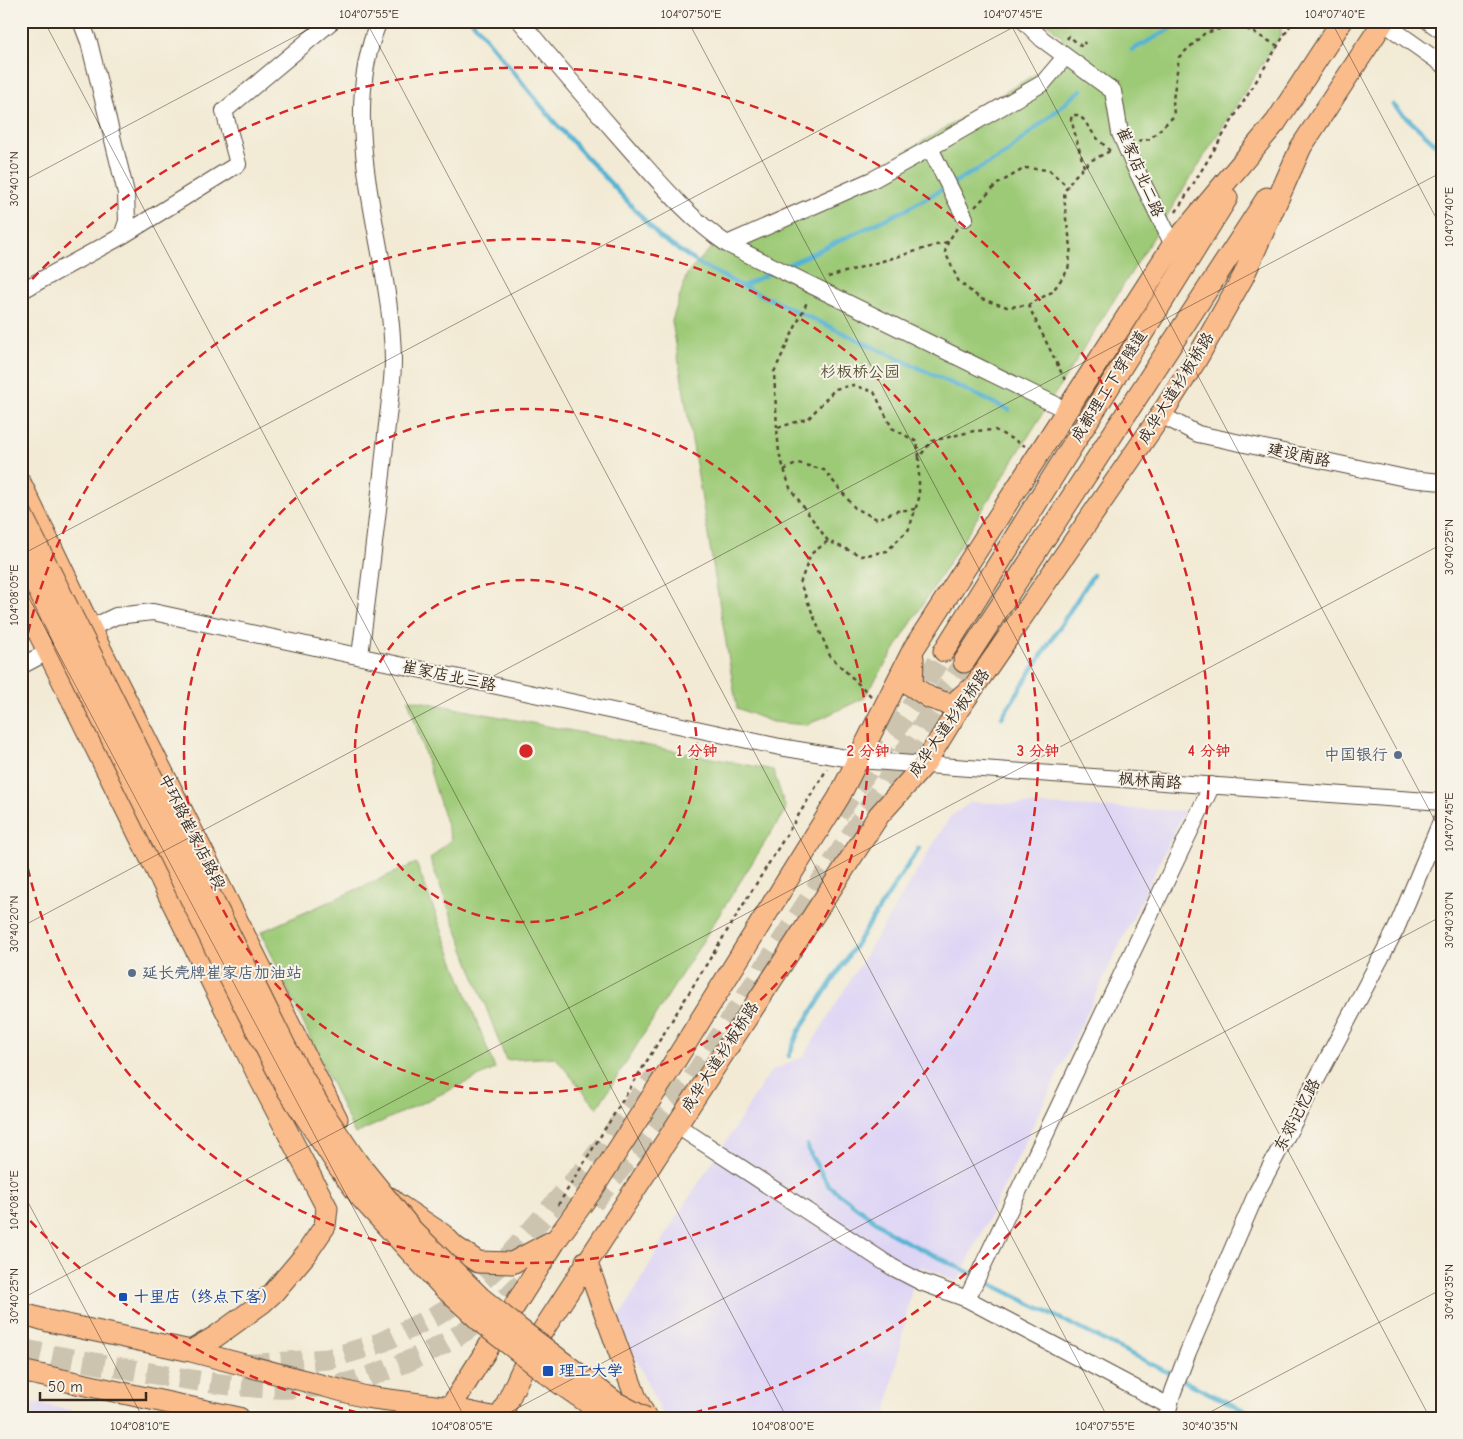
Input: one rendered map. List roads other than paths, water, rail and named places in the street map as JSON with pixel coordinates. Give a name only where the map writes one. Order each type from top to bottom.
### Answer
[{"type":"main road","points":[[448,1413],[556,1240],[592,1190],[680,1053],[839,796],[914,648],[1173,245],[1276,122],[1342,21]]},
{"type":"main road","name":"成华大道杉板桥路","points":[[500,1418],[534,1344],[586,1261],[880,815],[924,765],[975,685],[1161,415],[1196,360],[1243,277],[1301,147],[1383,22]]},
{"type":"main road","name":"成都理工下穿隧道","points":[[944,651],[1276,122]]},
{"type":"main road","name":"成都理工下穿隧道","points":[[964,662],[1301,147]]},
{"type":"main road","name":"中环路崔家店路段","points":[[21,484],[90,627],[352,1149],[371,1176],[394,1202],[442,1234],[455,1248],[478,1262],[512,1263],[556,1240]]},
{"type":"main road","points":[[21,513],[286,1048],[322,1111],[357,1162],[413,1232],[481,1298],[615,1402],[645,1418]]},
{"type":"main road","points":[[21,556],[287,1089],[338,1166],[362,1199],[440,1284],[487,1327],[558,1382],[610,1418]]},
{"type":"main road","points":[[21,597],[256,1070],[327,1208],[325,1226],[306,1254],[273,1293],[215,1337],[191,1351]]},
{"type":"main road","points":[[914,648],[912,686],[930,698],[952,705],[975,685]]},
{"type":"main road","points":[[586,1261],[645,1418]]},
{"type":"main road","points":[[21,1314],[191,1351],[366,1397],[448,1413],[496,1418]]},
{"type":"main road","points":[[23,1371],[239,1418]]},
{"type":"street","points":[[82,21],[89,42],[126,193],[127,222],[122,236]]},
{"type":"street","points":[[21,291],[122,236],[238,164],[224,111],[332,21]]},
{"type":"street","points":[[360,656],[380,506],[392,360],[386,297],[363,136],[361,106],[364,72],[373,34],[379,21]]},
{"type":"street","points":[[520,21],[581,94],[686,212],[706,230],[727,244],[1056,405],[1066,412]]},
{"type":"street","name":"崔家店北二路","points":[[1024,21],[1042,39],[1113,91],[1120,133],[1173,245]]},
{"type":"street","points":[[1428,21],[1442,31]]},
{"type":"street","points":[[1383,22],[1442,64]]},
{"type":"street","points":[[727,244],[874,179],[934,155],[1044,83],[1065,57]]},
{"type":"street","points":[[934,155],[964,218]]},
{"type":"street","name":"建设南路","points":[[1161,415],[1198,434],[1410,479],[1442,482]]},
{"type":"street","name":"崔家店北三路","points":[[21,666],[49,652],[90,627],[116,616],[153,612],[780,748],[858,760]]},
{"type":"street","name":"枫林南路","points":[[858,760],[1442,802]]},
{"type":"street","points":[[971,1292],[1212,785]]},
{"type":"street","name":"东郊记忆路","points":[[1170,1405],[1188,1352],[1257,1192],[1396,929],[1442,819]]},
{"type":"street","points":[[676,1125],[892,1267],[921,1282],[971,1292],[1170,1405]]},
{"type":"waterway","points":[[472,21],[556,124],[661,238],[701,265],[742,286],[1009,410]]},
{"type":"waterway","points":[[1132,50],[1185,21]]},
{"type":"waterway","points":[[783,267],[907,209],[1005,154],[1081,90]]},
{"type":"waterway","points":[[1393,105],[1442,150]]},
{"type":"waterway","points":[[743,286],[774,271]]},
{"type":"waterway","points":[[1002,717],[1093,575]]},
{"type":"waterway","points":[[789,1056],[798,1033],[919,848]]},
{"type":"waterway","points":[[807,1145],[811,1156],[829,1186],[895,1236],[974,1275]]},
{"type":"waterway","points":[[981,1279],[1175,1376]]},
{"type":"waterway","points":[[1182,1380],[1260,1418]]},
{"type":"tunnel","points":[[838,814],[911,707],[944,651]]},
{"type":"tunnel","points":[[593,1203],[692,1079],[964,662]]},
{"type":"tunnel","points":[[249,1364],[328,1359],[380,1343],[455,1304],[508,1257],[591,1162],[656,1075]]},
{"type":"tunnel","points":[[21,1349],[158,1374],[234,1385],[285,1388],[336,1385],[355,1381],[386,1370],[444,1344],[493,1310],[524,1280]]},
{"type":"place","name":"中国银行","points":[[1398,755]]},
{"type":"place","name":"延长壳牌崔家店加油站","points":[[132,973]]},
{"type":"place","name":"十里店（终点下客）","points":[[123,1297]]},
{"type":"place","name":"理工大学","points":[[548,1371]]},
{"type":"park label","name":"杉板桥公园","points":[[860,372]]}]
